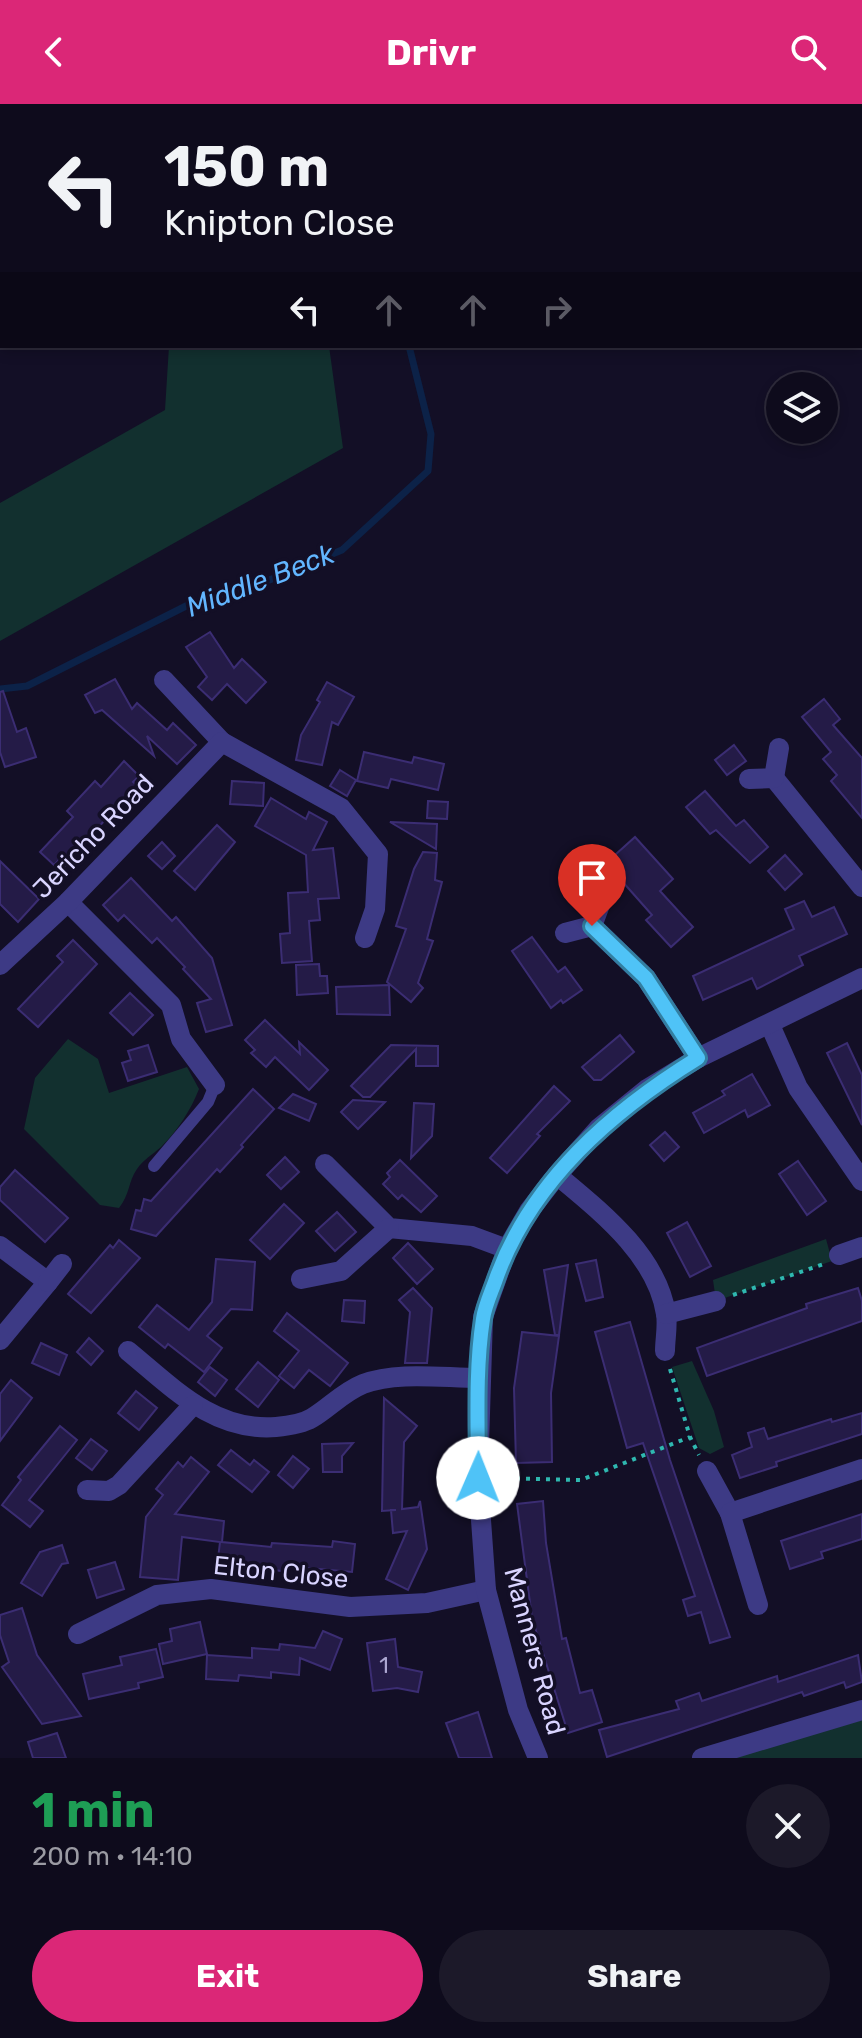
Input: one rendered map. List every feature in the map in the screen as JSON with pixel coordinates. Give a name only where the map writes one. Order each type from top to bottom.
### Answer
[{"type":"street","points":[[164,680],[222,742],[341,808],[378,854],[375,909],[365,938]]},
{"type":"street","name":"Jericho Road","points":[[3,956],[68,902],[222,742]]},
{"type":"street","points":[[779,748],[774,778],[862,887]]},
{"type":"street","points":[[749,779],[774,778]]},
{"type":"street","points":[[68,902],[171,1005],[181,1039],[215,1085]]},
{"type":"street","points":[[592,926],[601,902]]},
{"type":"street","points":[[565,933],[592,926]]},
{"type":"street","points":[[592,926],[646,978],[698,1058]]},
{"type":"street","name":"Manners Road","points":[[538,1758],[518,1710],[486,1590],[478,1478],[483,1317],[507,1249],[529,1211],[557,1175],[599,1128],[647,1089],[698,1058],[862,978]]},
{"type":"street","points":[[770,1025],[798,1088],[862,1181]]},
{"type":"street","points":[[325,1164],[389,1228],[472,1236],[507,1249]]},
{"type":"street","points":[[557,1175],[604,1214],[651,1271],[666,1314],[665,1351]]},
{"type":"street","points":[[301,1279],[341,1271],[389,1228]]},
{"type":"street","points":[[0,1246],[48,1282]]},
{"type":"street","points":[[839,1255],[862,1247]]},
{"type":"street","points":[[0,1340],[62,1264]]},
{"type":"street","points":[[666,1314],[716,1301]]},
{"type":"street","points":[[128,1351],[193,1405],[222,1420],[255,1429],[284,1427],[310,1419],[363,1384],[387,1378],[479,1378]]},
{"type":"street","points":[[87,1490],[109,1491],[119,1485],[193,1405]]},
{"type":"street","points":[[730,1513],[862,1469]]},
{"type":"street","points":[[707,1471],[730,1513],[758,1605]]},
{"type":"street","name":"Elton Close","points":[[78,1634],[157,1595],[211,1589],[350,1607],[427,1603],[486,1590]]},
{"type":"street","points":[[702,1758],[862,1710]]},
{"type":"lane","points":[[154,1166],[208,1102],[215,1085]]},
{"type":"path","points":[[716,1301],[832,1261],[839,1255]]},
{"type":"path","points":[[665,1351],[690,1437],[707,1471]]},
{"type":"path","points":[[478,1478],[581,1480],[690,1437]]},
{"type":"green space","points":[[169,348],[329,348],[343,448],[0,641],[0,503],[165,410]]},
{"type":"green space","points":[[68,1039],[98,1059],[109,1093],[187,1067],[199,1089],[173,1134],[137,1169],[119,1208],[100,1205],[24,1129],[35,1078]]},
{"type":"green space","points":[[826,1239],[832,1261],[716,1301],[713,1280]]},
{"type":"green space","points":[[692,1361],[714,1411],[724,1447],[710,1454],[699,1448],[672,1367]]},
{"type":"green space","points":[[862,1720],[862,1758],[728,1758]]},
{"type":"building","points":[[210,632],[234,668],[242,659],[266,682],[246,703],[227,684],[212,700],[198,687],[207,677],[186,647]]},
{"type":"building","points":[[115,679],[132,709],[137,703],[167,730],[173,723],[196,745],[177,764],[147,736],[154,756],[102,710],[95,713],[85,695]]},
{"type":"building","points":[[327,682],[354,697],[338,725],[332,722],[322,765],[296,760],[301,735],[320,702],[317,700]]},
{"type":"building","points":[[3,691],[17,732],[26,728],[36,757],[5,767],[0,752],[0,692]]},
{"type":"building","points":[[824,699],[840,719],[833,725],[862,758],[862,818],[831,781],[837,775],[823,759],[831,752],[802,717]]},
{"type":"building","points":[[734,745],[746,761],[727,775],[715,760]]},
{"type":"building","points":[[364,752],[412,763],[414,757],[444,764],[438,790],[391,779],[388,788],[357,781]]},
{"type":"building","points":[[124,761],[139,776],[133,782],[143,790],[130,804],[124,798],[64,867],[58,861],[54,865],[40,852],[73,817],[67,811],[95,781],[101,787]]},
{"type":"building","points":[[340,770],[356,780],[347,796],[330,786]]},
{"type":"building","points":[[232,781],[264,783],[263,806],[230,804]]},
{"type":"building","points":[[705,791],[736,826],[744,820],[768,847],[750,863],[716,830],[710,834],[686,807]]},
{"type":"building","points":[[271,798],[306,819],[309,812],[327,822],[313,850],[333,848],[339,898],[318,899],[320,920],[309,921],[312,961],[282,963],[280,934],[290,933],[288,893],[308,892],[306,855],[255,826]]},
{"type":"building","points":[[428,801],[448,802],[447,819],[427,818]]},
{"type":"building","points":[[390,822],[437,824],[436,849]]},
{"type":"building","points":[[217,825],[235,842],[195,890],[174,871]]},
{"type":"building","points":[[635,837],[673,879],[660,891],[693,927],[671,947],[646,920],[652,915],[606,863]]},
{"type":"building","points":[[162,842],[175,856],[162,869],[148,856]]},
{"type":"building","points":[[423,852],[437,853],[435,880],[442,882],[427,939],[433,941],[418,983],[423,988],[411,1002],[387,982],[406,929],[396,926],[414,869]]},
{"type":"building","points":[[785,855],[802,874],[785,890],[768,871]]},
{"type":"building","points":[[0,861],[39,899],[18,922],[0,904]]},
{"type":"building","points":[[131,878],[172,921],[176,917],[212,958],[232,1025],[206,1032],[197,1003],[211,999],[157,938],[152,943],[124,915],[118,921],[103,905]]},
{"type":"building","points":[[804,901],[812,917],[834,907],[847,934],[799,956],[803,965],[757,989],[752,978],[703,1000],[693,976],[794,929],[785,909]]},
{"type":"building","points":[[532,937],[558,972],[565,967],[582,990],[551,1008],[512,951]]},
{"type":"building","points":[[73,940],[97,964],[38,1027],[18,1009],[63,962],[57,956]]},
{"type":"building","points":[[319,964],[320,976],[327,976],[328,993],[297,995],[296,965]]},
{"type":"building","points":[[389,985],[390,1015],[337,1014],[336,987]]},
{"type":"building","points":[[130,993],[153,1015],[133,1035],[110,1013]]},
{"type":"building","points":[[265,1020],[300,1054],[299,1042],[328,1070],[309,1090],[275,1057],[266,1067],[251,1053],[255,1050],[245,1040]]},
{"type":"building","points":[[620,1035],[634,1052],[601,1080],[594,1080],[582,1067]]},
{"type":"building","points":[[847,1043],[862,1075],[862,1125],[827,1053]]},
{"type":"building","points":[[148,1045],[157,1072],[128,1081],[122,1063],[131,1060],[128,1051]]},
{"type":"building","points":[[391,1045],[438,1046],[438,1066],[416,1066],[416,1049],[370,1097],[363,1097],[351,1086]]},
{"type":"building","points":[[752,1074],[770,1105],[748,1117],[745,1110],[704,1133],[693,1113],[725,1095],[722,1091]]},
{"type":"building","points":[[554,1086],[570,1101],[537,1134],[540,1136],[507,1173],[490,1158]]},
{"type":"building","points":[[253,1089],[274,1109],[241,1145],[243,1147],[220,1172],[217,1169],[156,1236],[131,1229],[136,1210],[141,1211],[144,1199],[151,1201]]},
{"type":"building","points":[[293,1094],[316,1104],[309,1121],[279,1108]]},
{"type":"building","points":[[353,1100],[385,1102],[358,1129],[341,1112]]},
{"type":"building","points":[[414,1103],[434,1104],[432,1136],[411,1158]]},
{"type":"building","points":[[665,1132],[679,1147],[664,1161],[650,1145]]},
{"type":"building","points":[[285,1157],[299,1172],[281,1189],[267,1175]]},
{"type":"building","points":[[400,1160],[437,1196],[421,1212],[402,1195],[398,1199],[383,1184],[390,1177],[387,1173]]},
{"type":"building","points":[[798,1161],[826,1201],[807,1215],[779,1174]]},
{"type":"building","points":[[15,1170],[68,1218],[45,1242],[0,1200],[0,1187]]},
{"type":"building","points":[[284,1204],[304,1223],[270,1259],[250,1240]]},
{"type":"building","points":[[337,1212],[356,1232],[335,1251],[316,1231]]},
{"type":"building","points":[[687,1222],[711,1266],[690,1277],[667,1233]]},
{"type":"building","points":[[119,1240],[140,1258],[91,1313],[68,1294],[110,1245],[113,1248]]},
{"type":"building","points":[[408,1243],[433,1269],[417,1284],[393,1258]]},
{"type":"building","points":[[216,1259],[255,1262],[252,1310],[231,1309],[207,1336],[222,1348],[204,1372],[168,1344],[165,1348],[139,1327],[157,1305],[189,1330],[212,1302]]},
{"type":"building","points":[[596,1260],[603,1297],[586,1301],[576,1264]]},
{"type":"building","points":[[568,1265],[559,1335],[555,1335],[544,1270]]},
{"type":"building","points":[[413,1288],[432,1308],[427,1363],[405,1363],[410,1312],[399,1300]]},
{"type":"building","points":[[858,1288],[862,1301],[862,1321],[707,1376],[697,1348],[807,1308],[806,1304]]},
{"type":"building","points":[[344,1300],[365,1301],[364,1323],[342,1321]]},
{"type":"building","points":[[287,1313],[348,1363],[330,1386],[309,1370],[294,1388],[279,1376],[299,1351],[274,1331]]},
{"type":"building","points":[[630,1322],[670,1460],[730,1637],[710,1643],[701,1612],[688,1616],[683,1600],[695,1596],[643,1443],[627,1448],[595,1332]]},
{"type":"building","points":[[522,1332],[559,1336],[551,1393],[552,1462],[516,1463],[514,1388]]},
{"type":"building","points":[[89,1338],[103,1351],[91,1365],[77,1352]]},
{"type":"building","points":[[41,1343],[67,1355],[59,1375],[32,1363]]},
{"type":"building","points":[[258,1362],[279,1380],[258,1407],[236,1389]]},
{"type":"building","points":[[210,1367],[227,1380],[215,1396],[198,1382]]},
{"type":"building","points":[[11,1380],[32,1398],[0,1441],[0,1394]]},
{"type":"building","points":[[136,1391],[157,1408],[139,1430],[118,1413]]},
{"type":"building","points":[[384,1398],[417,1426],[404,1442],[402,1509],[418,1507],[420,1501],[427,1549],[408,1590],[386,1579],[407,1531],[393,1533],[391,1510],[382,1511]]},
{"type":"building","points":[[862,1413],[862,1434],[776,1462],[777,1466],[740,1478],[732,1455],[752,1447],[748,1433],[764,1428],[768,1439],[831,1419],[832,1422]]},
{"type":"building","points":[[60,1426],[77,1440],[29,1500],[43,1511],[30,1527],[2,1505],[21,1480],[18,1477]]},
{"type":"building","points":[[91,1439],[107,1451],[92,1470],[76,1458]]},
{"type":"building","points":[[353,1443],[342,1456],[342,1472],[323,1472],[322,1444]]},
{"type":"building","points":[[231,1450],[250,1465],[254,1460],[269,1472],[252,1492],[218,1465]]},
{"type":"building","points":[[293,1456],[309,1469],[293,1488],[278,1475]]},
{"type":"building","points":[[191,1457],[209,1472],[175,1514],[224,1521],[222,1542],[271,1547],[272,1543],[332,1547],[333,1541],[355,1544],[352,1572],[288,1566],[288,1572],[261,1568],[260,1575],[240,1573],[241,1569],[217,1567],[220,1542],[182,1537],[178,1580],[140,1577],[146,1517],[163,1495],[156,1489],[178,1462],[183,1467]]},
{"type":"building","points":[[543,1501],[546,1543],[562,1639],[566,1638],[580,1693],[592,1690],[602,1722],[568,1733],[532,1618],[517,1504]]},
{"type":"building","points":[[862,1514],[862,1539],[821,1552],[823,1558],[790,1569],[781,1541]]},
{"type":"building","points":[[62,1545],[68,1563],[62,1564],[42,1596],[21,1583],[40,1552]]},
{"type":"building","points":[[115,1562],[124,1589],[97,1598],[88,1570]]},
{"type":"building","points":[[22,1608],[37,1655],[81,1716],[42,1724],[2,1667],[9,1662],[0,1635],[0,1615]]},
{"type":"building","points":[[200,1622],[207,1654],[163,1664],[159,1644],[172,1641],[170,1629]]},
{"type":"building","points":[[323,1631],[342,1639],[330,1670],[300,1658],[299,1675],[271,1672],[271,1678],[239,1675],[238,1681],[206,1679],[207,1655],[252,1658],[252,1648],[279,1650],[280,1644],[315,1648]]},
{"type":"building","points":[[395,1639],[398,1667],[422,1672],[418,1692],[397,1688],[373,1691],[367,1643]]},
{"type":"building","points":[[156,1649],[163,1677],[138,1683],[139,1688],[89,1699],[83,1674],[122,1665],[120,1657]]},
{"type":"building","points":[[858,1655],[862,1682],[846,1688],[844,1682],[804,1696],[802,1692],[607,1757],[599,1730],[679,1709],[676,1701],[699,1693],[702,1701],[777,1676],[778,1682]]},
{"type":"building","points":[[478,1712],[492,1758],[459,1758],[446,1723]]},
{"type":"building","points":[[57,1733],[66,1758],[33,1758],[28,1742]]},
{"type":"waterway","name":"Middle Beck","points":[[0,689],[27,686],[192,603],[267,581],[342,550],[428,471],[431,434],[410,348]]},
{"type":"route","points":[[478,1478],[483,1317],[507,1249],[529,1211],[599,1128],[647,1089],[698,1058],[646,978],[592,926]]}]
